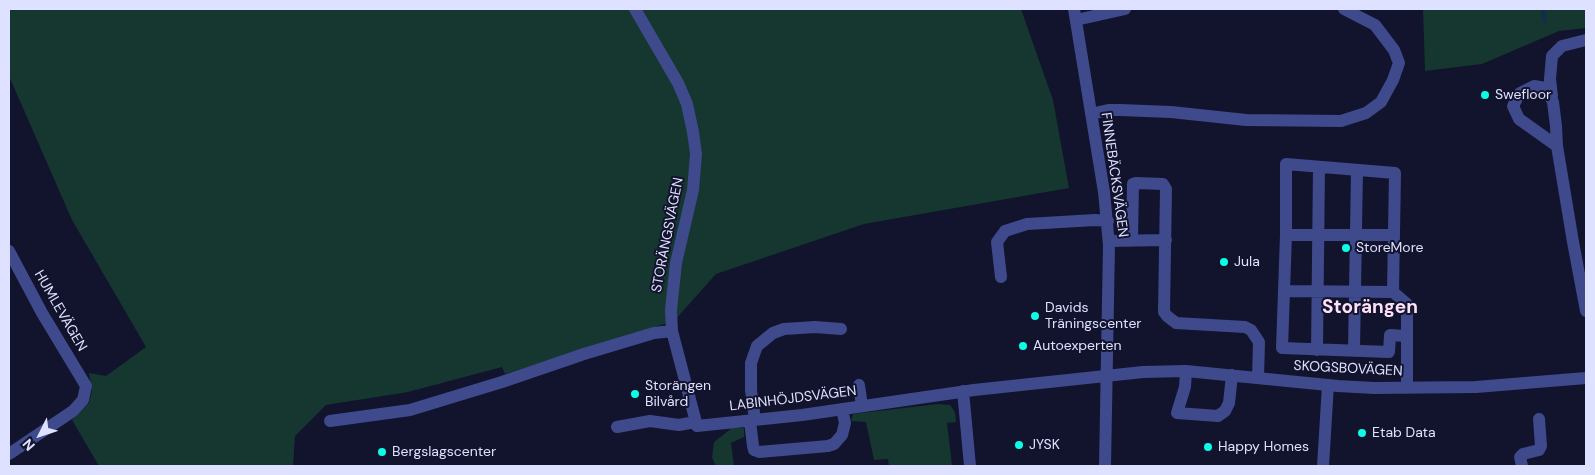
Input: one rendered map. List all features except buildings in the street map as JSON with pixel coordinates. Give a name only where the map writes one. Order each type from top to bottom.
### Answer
[{"type":"street","name":"STORÄNGSVÄGEN","points":[[635,9],[678,83],[687,104],[696,154],[693,190],[672,287],[672,331]]},
{"type":"street","points":[[1075,15],[1125,9]]},
{"type":"street","points":[[1091,114],[1108,110],[1120,110],[1170,112],[1246,120],[1342,121],[1366,113],[1381,102],[1393,80],[1399,63],[1394,50],[1375,25],[1344,9]]},
{"type":"street","name":"FINNEBÄCKSVÄGEN","points":[[1075,15],[1108,221],[1108,377],[1105,466]]},
{"type":"street","points":[[1586,40],[1562,46],[1552,56],[1550,78],[1557,146],[1583,279],[1586,311]]},
{"type":"street","points":[[1553,102],[1546,88],[1534,86],[1520,93],[1513,106],[1519,119],[1557,146]]},
{"type":"street","points":[[1393,292],[1395,173],[1286,164],[1286,235],[1282,348],[1389,352],[1390,336],[1406,336]]},
{"type":"street","points":[[1317,350],[1319,167]]},
{"type":"street","points":[[1354,351],[1357,170]]},
{"type":"street","points":[[1132,240],[1133,184],[1163,184],[1166,189],[1164,312],[1176,323],[1245,327],[1251,330],[1260,342],[1258,378]]},
{"type":"street","points":[[1001,277],[997,242],[1005,231],[1027,224],[1108,221]]},
{"type":"street","points":[[1286,235],[1394,235]]},
{"type":"street","points":[[1109,241],[1166,240]]},
{"type":"street","name":"HUMLEVÄGEN","points":[[9,250],[42,313],[86,386],[83,400],[73,411],[9,454]]},
{"type":"street","points":[[1284,291],[1393,292],[1407,304],[1407,388]]},
{"type":"street","points":[[840,329],[815,327],[784,329],[773,333],[757,346],[751,363],[754,450],[759,452],[834,444],[842,435],[845,423],[842,409]]},
{"type":"street","points":[[330,421],[410,410],[502,382],[593,351],[654,333],[672,331],[696,422],[678,425],[650,421],[617,427]]},
{"type":"street","points":[[1186,371],[1185,387],[1177,413],[1218,416],[1225,411],[1229,403],[1232,375]]},
{"type":"street","name":"SKOGSBOVÄGEN","points":[[1108,377],[1143,372],[1186,371],[1328,385],[1407,388],[1476,387],[1586,378]]},
{"type":"street","name":"LABINHÖJDSVÄGEN","points":[[696,422],[697,426],[752,421],[963,391],[1108,377]]},
{"type":"street","points":[[859,385],[862,406]]},
{"type":"street","points":[[1323,466],[1328,385]]},
{"type":"street","points":[[963,391],[970,466]]},
{"type":"street","points":[[1522,466],[1520,457],[1522,454],[1539,450],[1541,446],[1539,419]]},
{"type":"green space","points":[[9,9],[1021,9],[1053,100],[1069,188],[864,224],[716,274],[674,321],[505,374],[502,367],[408,392],[326,405],[295,436],[293,466],[99,466],[72,420],[89,403],[92,391],[89,373],[106,376],[146,347],[72,220],[9,76]]},
{"type":"green space","points":[[1423,9],[1586,9],[1586,28],[1559,31],[1482,64],[1425,71]]},
{"type":"green space","points":[[938,404],[950,405],[955,412],[956,422],[947,423],[952,465],[889,466],[888,459],[874,460],[866,422],[851,421],[853,414]]},
{"type":"green space","points":[[732,428],[744,428],[744,437],[731,443],[734,466],[716,466],[712,458],[714,442]]},
{"type":"waterway","points":[[1543,9],[1545,21]]},
{"type":"place","name":"Swefloor","points":[[1485,95]]},
{"type":"place","name":"StoreMore","points":[[1346,248]]},
{"type":"place","name":"Jula","points":[[1224,262]]},
{"type":"place","name":"Davids Träningscenter","points":[[1035,316]]},
{"type":"place","name":"Autoexperten","points":[[1023,346]]},
{"type":"place","name":"Storängen Bilvård","points":[[635,394]]},
{"type":"place","name":"Etab Data","points":[[1362,433]]},
{"type":"place","name":"JYSK","points":[[1019,445]]},
{"type":"place","name":"Happy Homes","points":[[1208,447]]},
{"type":"place","name":"Bergslagscenter","points":[[382,452]]},
{"type":"district","name":"Storängen","points":[[1370,308]]}]
